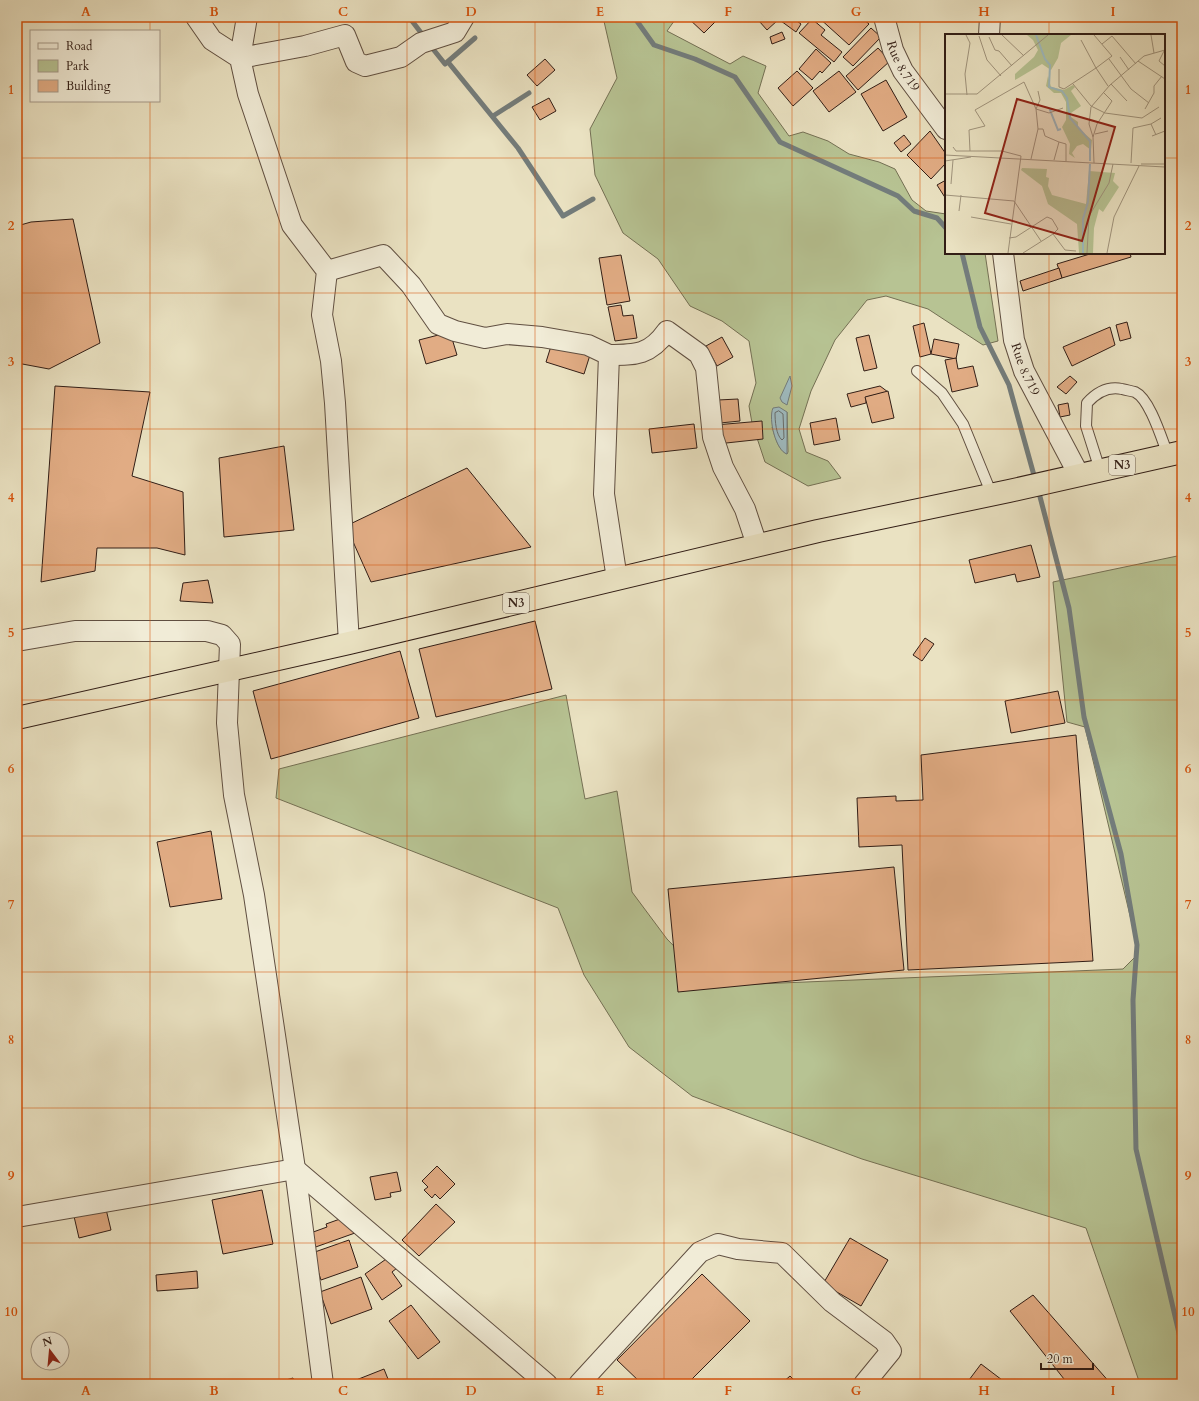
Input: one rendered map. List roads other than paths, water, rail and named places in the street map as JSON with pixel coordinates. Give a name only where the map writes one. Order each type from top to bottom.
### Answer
[{"type":"highway","name":"N3","points":[[17,718],[349,643],[757,545],[1175,454]]},
{"type":"street","points":[[196,17],[212,40],[240,58],[305,46],[345,35],[356,62],[365,66],[401,57],[421,43],[455,32],[464,17]]},
{"type":"street","points":[[247,17],[240,58],[248,94],[292,225],[327,271],[322,315],[331,361],[336,403],[349,643]]},
{"type":"street","name":"Rue 8.719","points":[[884,17],[893,50],[903,71],[945,128]]},
{"type":"street","points":[[989,34],[990,17]]},
{"type":"street","points":[[327,271],[383,254],[411,285],[438,324],[455,331],[485,338],[507,334],[549,338],[588,345],[609,355],[637,355],[658,343],[667,331],[699,354],[706,368],[714,437],[723,467],[747,514],[757,545]]},
{"type":"street","name":"Rue 8.719","points":[[1002,254],[1014,340],[1024,371],[1071,477]]},
{"type":"street","points":[[609,355],[604,494],[617,579]]},
{"type":"street","points":[[17,641],[75,631],[207,631],[222,635],[230,644],[227,723],[234,794],[254,895],[295,1169],[323,1384]]},
{"type":"street","points":[[17,1217],[295,1169]]},
{"type":"street","points":[[295,1169],[547,1384]]},
{"type":"street","points":[[579,1384],[700,1252],[718,1244],[738,1249],[782,1254],[832,1302],[884,1341],[891,1351],[864,1384]]},
{"type":"lane","points":[[917,371],[942,393],[963,424],[992,495]]},
{"type":"lane","points":[[1100,470],[1086,426],[1087,403],[1094,395],[1105,390],[1116,388],[1136,392],[1148,407],[1175,454]]},
{"type":"water","points":[[790,376],[792,386],[787,405],[782,402],[780,398]]},
{"type":"water","points":[[779,407],[787,412],[787,454],[779,447],[772,427],[773,408]]},
{"type":"waterway","points":[[409,17],[425,38]]},
{"type":"waterway","points":[[634,17],[654,45],[695,59],[735,77],[780,142],[898,196],[914,211],[937,218],[945,227]]},
{"type":"waterway","points":[[429,44],[445,64],[475,38]]},
{"type":"waterway","points":[[448,62],[518,148],[563,216],[593,199]]},
{"type":"waterway","points":[[493,116],[529,93]]},
{"type":"waterway","points":[[962,254],[980,327],[1009,385],[1035,479]]},
{"type":"waterway","points":[[1038,489],[1069,608],[1084,717],[1121,854],[1137,945],[1133,1000],[1136,1149],[1182,1346]]}]
